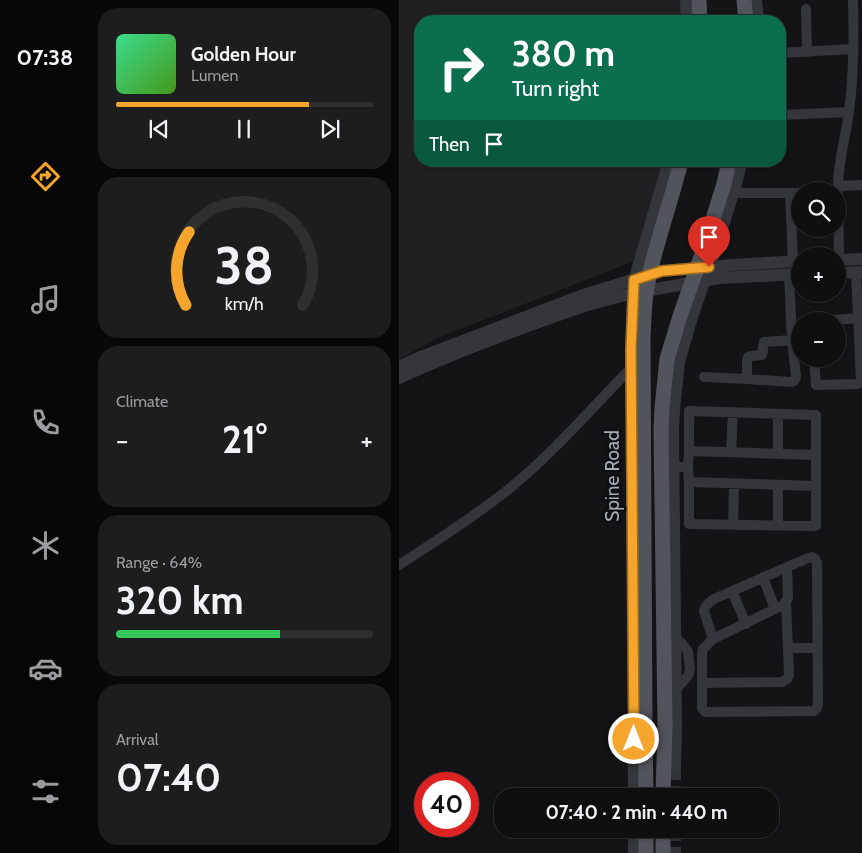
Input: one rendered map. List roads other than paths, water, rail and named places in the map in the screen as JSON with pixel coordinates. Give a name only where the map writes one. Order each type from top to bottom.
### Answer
[{"type":"main road","points":[[699,0],[700,15]]},
{"type":"main road","points":[[744,0],[745,15]]},
{"type":"main road","points":[[640,768],[645,725],[643,329],[647,290],[653,260],[679,167]]},
{"type":"main road","points":[[665,788],[669,768],[665,724],[661,428],[665,376],[667,359],[673,338],[701,257],[727,167]]},
{"type":"main road","name":"Spine Road","points":[[640,768],[644,788]]},
{"type":"main road","points":[[646,838],[646,853]]},
{"type":"main road","points":[[663,838],[663,853]]},
{"type":"street","points":[[686,0],[687,15]]},
{"type":"street","points":[[757,0],[758,15]]},
{"type":"street","points":[[839,182],[853,70],[853,0]]},
{"type":"street","points":[[806,9],[807,52]]},
{"type":"street","points":[[786,54],[853,49]]},
{"type":"street","points":[[786,115],[849,112]]},
{"type":"street","name":"Spine Road","points":[[636,788],[640,768],[631,368],[633,287],[667,167]]},
{"type":"street","points":[[669,768],[675,690],[673,467],[674,409],[679,362],[740,167]]},
{"type":"street","points":[[846,188],[862,185]]},
{"type":"street","points":[[733,193],[791,193]]},
{"type":"street","points":[[846,260],[862,259]]},
{"type":"street","points":[[399,378],[520,328],[633,287],[662,271],[791,261]]},
{"type":"street","points":[[815,367],[816,385],[860,383],[861,381],[858,318],[859,272],[846,273]]},
{"type":"street","points":[[399,367],[437,350],[574,298],[633,287],[719,278],[791,274]]},
{"type":"street","points":[[846,319],[858,318]]},
{"type":"street","points":[[747,379],[748,358],[762,355],[763,342],[791,340]]},
{"type":"street","points":[[704,378],[791,382],[796,377],[795,367]]},
{"type":"street","points":[[399,565],[471,517],[509,488],[547,454],[631,368]]},
{"type":"street","points":[[689,411],[778,414],[816,415],[816,526],[689,524],[689,411]]},
{"type":"street","points":[[731,452],[733,412]]},
{"type":"street","points":[[778,414],[778,453]]},
{"type":"street","points":[[689,451],[816,455]]},
{"type":"street","points":[[673,467],[689,467]]},
{"type":"street","points":[[689,482],[816,486]]},
{"type":"street","points":[[733,524],[734,484]]},
{"type":"street","points":[[777,525],[778,485]]},
{"type":"street","points":[[713,639],[704,611],[707,603],[714,598],[808,558],[812,557],[815,559],[817,563],[818,703],[817,708],[814,710],[810,712],[705,712],[702,708],[703,649],[713,639],[746,624],[786,602]]},
{"type":"street","points":[[702,683],[782,682],[787,680],[789,675],[786,602],[788,598],[787,567]]},
{"type":"street","points":[[763,577],[775,609]]},
{"type":"street","points":[[732,591],[746,624]]},
{"type":"street","points":[[675,636],[688,652],[690,669],[688,676],[675,690]]},
{"type":"street","points":[[788,648],[817,648]]},
{"type":"street","points":[[689,662],[702,663]]},
{"type":"street","points":[[634,838],[634,853]]},
{"type":"tunnel","points":[[675,768],[675,788]]},
{"type":"tunnel","points":[[675,838],[675,853]]}]
